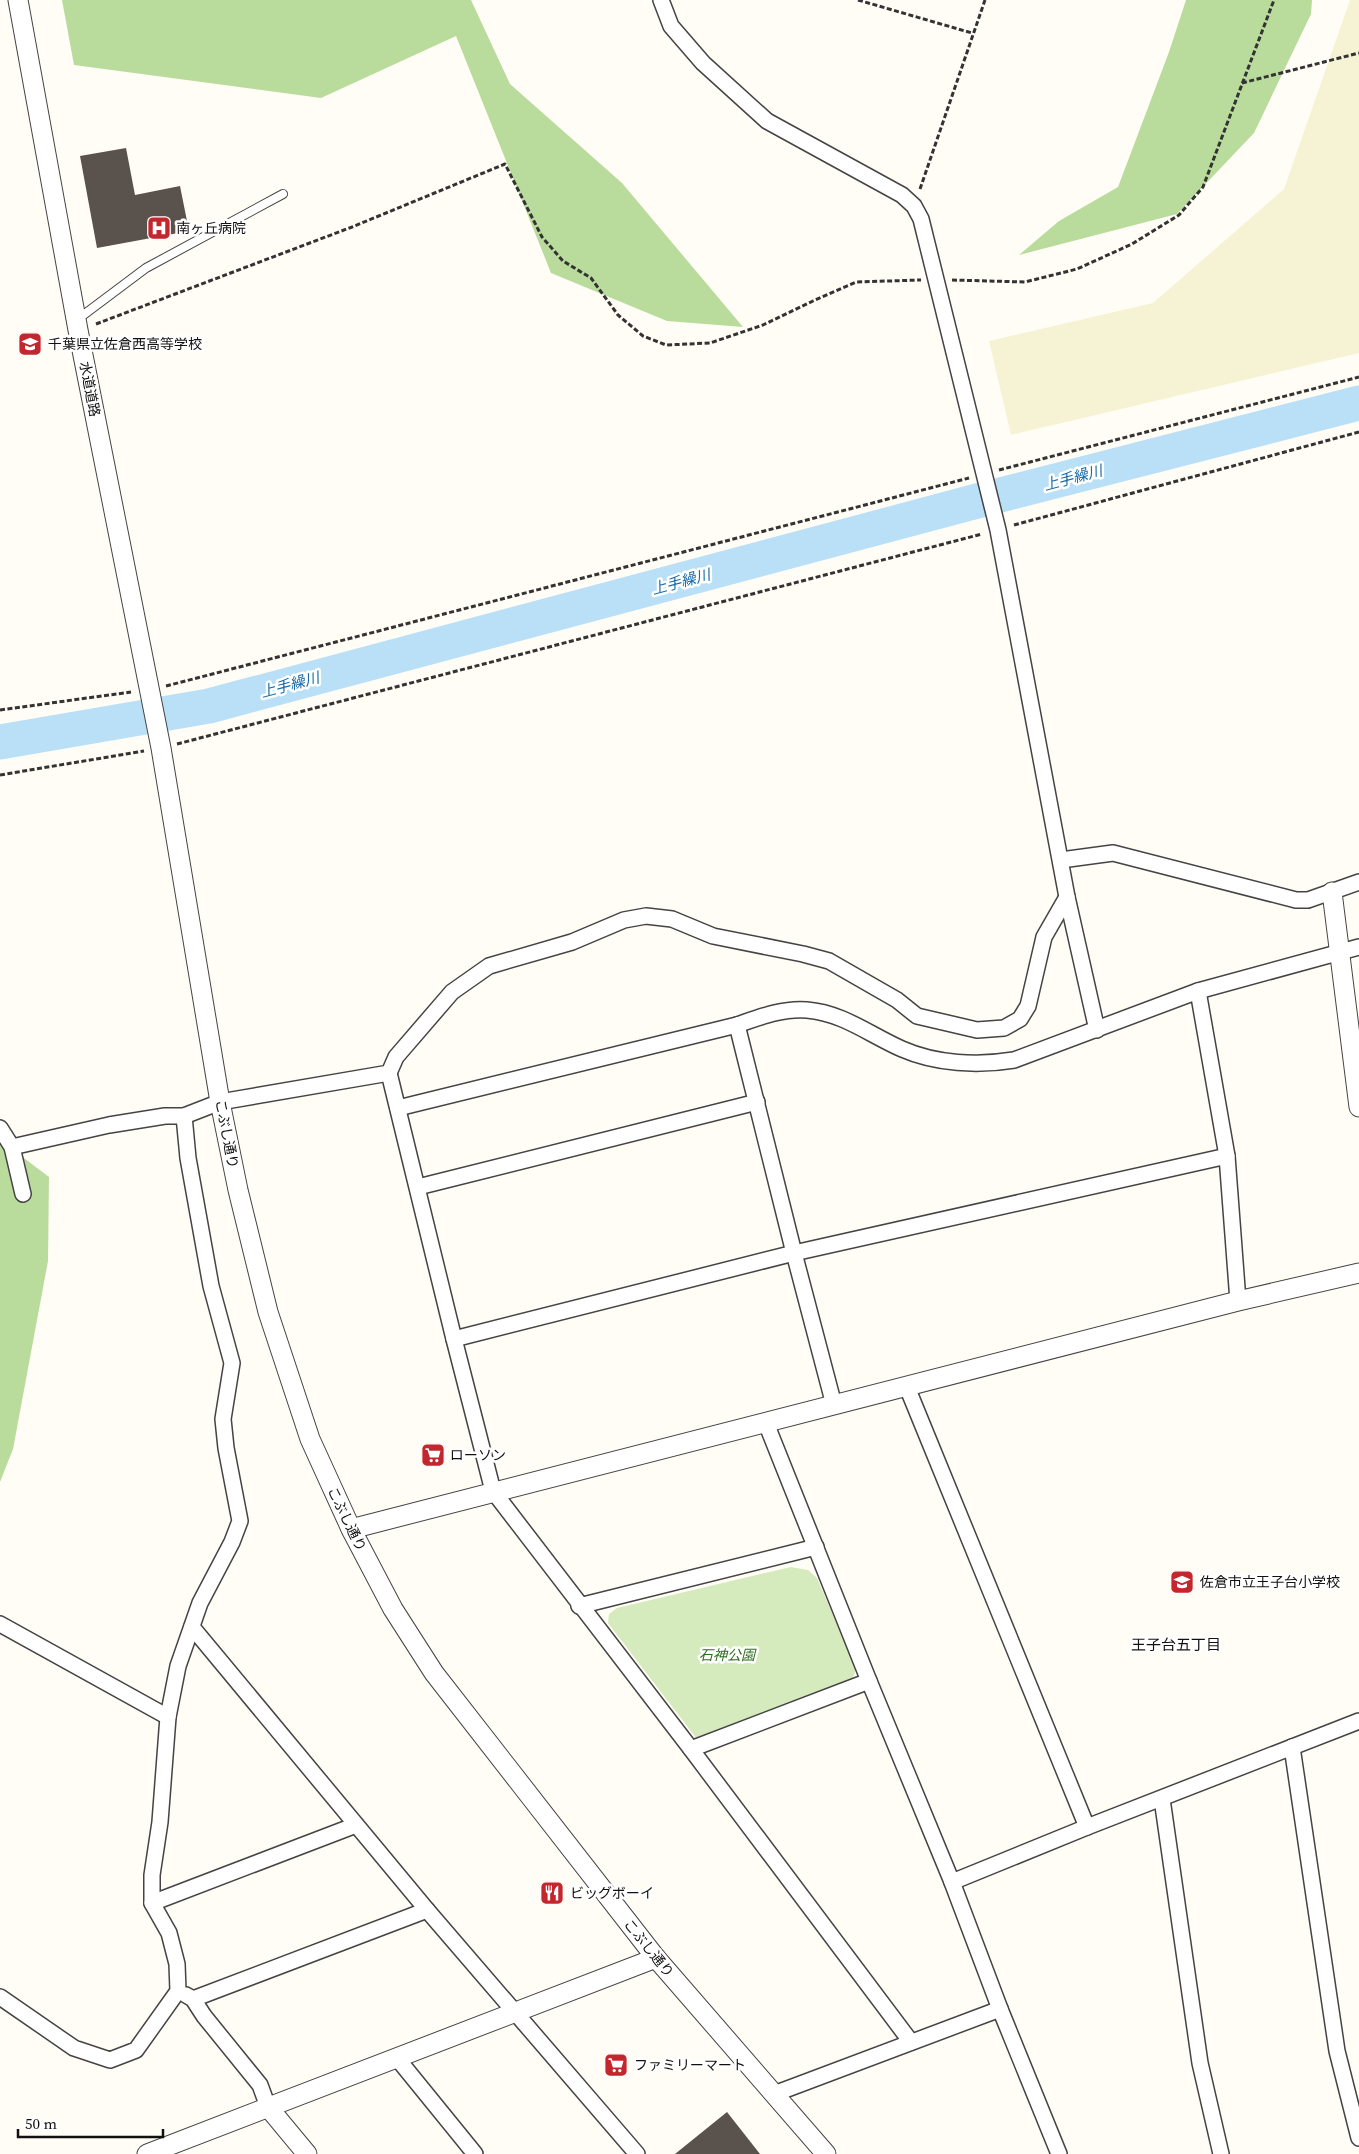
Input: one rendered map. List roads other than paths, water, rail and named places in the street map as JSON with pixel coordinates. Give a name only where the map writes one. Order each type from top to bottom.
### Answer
[{"type":"street","name":"水道道路","points":[[18,0],[77,326],[161,748]]},
{"type":"street","points":[[661,0],[671,26],[702,63],[766,121],[902,195],[914,206],[921,219],[998,530],[1067,897],[1097,1030]]},
{"type":"street","name":"こぶし通り","points":[[161,748],[220,1102],[238,1190],[268,1312],[310,1439],[351,1529],[393,1608],[434,1673],[656,1958],[826,2154]]},
{"type":"street","points":[[1060,860],[1113,853],[1296,900],[1308,900],[1359,882]]},
{"type":"street","points":[[1332,892],[1359,1107]]},
{"type":"street","points":[[911,2042],[691,1749],[579,1606],[493,1491],[389,1073],[396,1057],[452,992],[489,966],[572,942],[624,920],[646,916],[672,919],[713,936],[829,961],[897,1000],[917,1016],[977,1030],[1004,1028],[1020,1019],[1028,1006],[1044,937],[1067,897]]},
{"type":"street","points":[[398,1108],[737,1024],[777,1012],[806,1010],[829,1013],[851,1022],[903,1050],[942,1060],[990,1064],[1014,1060],[1198,991],[1359,947]]},
{"type":"street","points":[[1198,991],[1227,1156],[1238,1301]]},
{"type":"street","points":[[737,1024],[834,1405]]},
{"type":"street","points":[[12,1147],[109,1125],[165,1116],[184,1116],[220,1102],[389,1073]]},
{"type":"street","points":[[418,1187],[757,1102]]},
{"type":"street","points":[[0,1997],[74,2048],[110,2060],[136,2050],[178,1991],[176,1964],[168,1933],[152,1903],[152,1875],[160,1822],[168,1717],[178,1666],[200,1603],[232,1542],[240,1522],[226,1448],[223,1420],[232,1363],[211,1286],[188,1158],[184,1116]]},
{"type":"street","points":[[0,1128],[12,1147],[23,1194]]},
{"type":"street","points":[[454,1339],[794,1253],[1227,1156]]},
{"type":"street","points":[[351,1529],[1238,1301],[1359,1272]]},
{"type":"street","points":[[907,1387],[1087,1827]]},
{"type":"street","points":[[766,1423],[952,1882],[1058,2154]]},
{"type":"street","points":[[579,1606],[816,1547]]},
{"type":"street","points":[[0,1624],[168,1717]]},
{"type":"street","points":[[192,1627],[427,1910],[637,2154]]},
{"type":"street","points":[[691,1749],[869,1681]]},
{"type":"street","points":[[952,1882],[1087,1827],[1359,1722]]},
{"type":"street","points":[[1292,1748],[1337,2051],[1359,2138]]},
{"type":"street","points":[[1162,1799],[1200,2063],[1221,2154]]},
{"type":"street","points":[[152,1903],[356,1825]]},
{"type":"street","points":[[193,1999],[427,1910]]},
{"type":"street","points":[[147,2154],[656,1958]]},
{"type":"street","points":[[178,1991],[193,1999],[204,2016],[260,2085],[268,2107],[307,2154]]},
{"type":"street","points":[[774,2094],[1000,2009]]},
{"type":"street","points":[[397,2058],[475,2154]]},
{"type":"lane","points":[[77,326],[146,268],[283,194]]},
{"type":"waterway","name":"上手繰川","points":[[0,742],[209,706],[977,501],[1359,403]]},
{"type":"place","name":"南ヶ丘病院","points":[[159,228]]},
{"type":"place","name":"千葉県立佐倉西高等学校","points":[[30,344]]},
{"type":"place","name":"ローソン","points":[[433,1455]]},
{"type":"place","name":"佐倉市立王子台小学校","points":[[1182,1582]]},
{"type":"place","name":"ビッグボーイ","points":[[552,1893]]},
{"type":"place","name":"ファミリーマート","points":[[616,2065]]},
{"type":"district","name":"王子台五丁目","points":[[1176,1645]]},
{"type":"park label","name":"石神公園","points":[[727,1655]]}]
